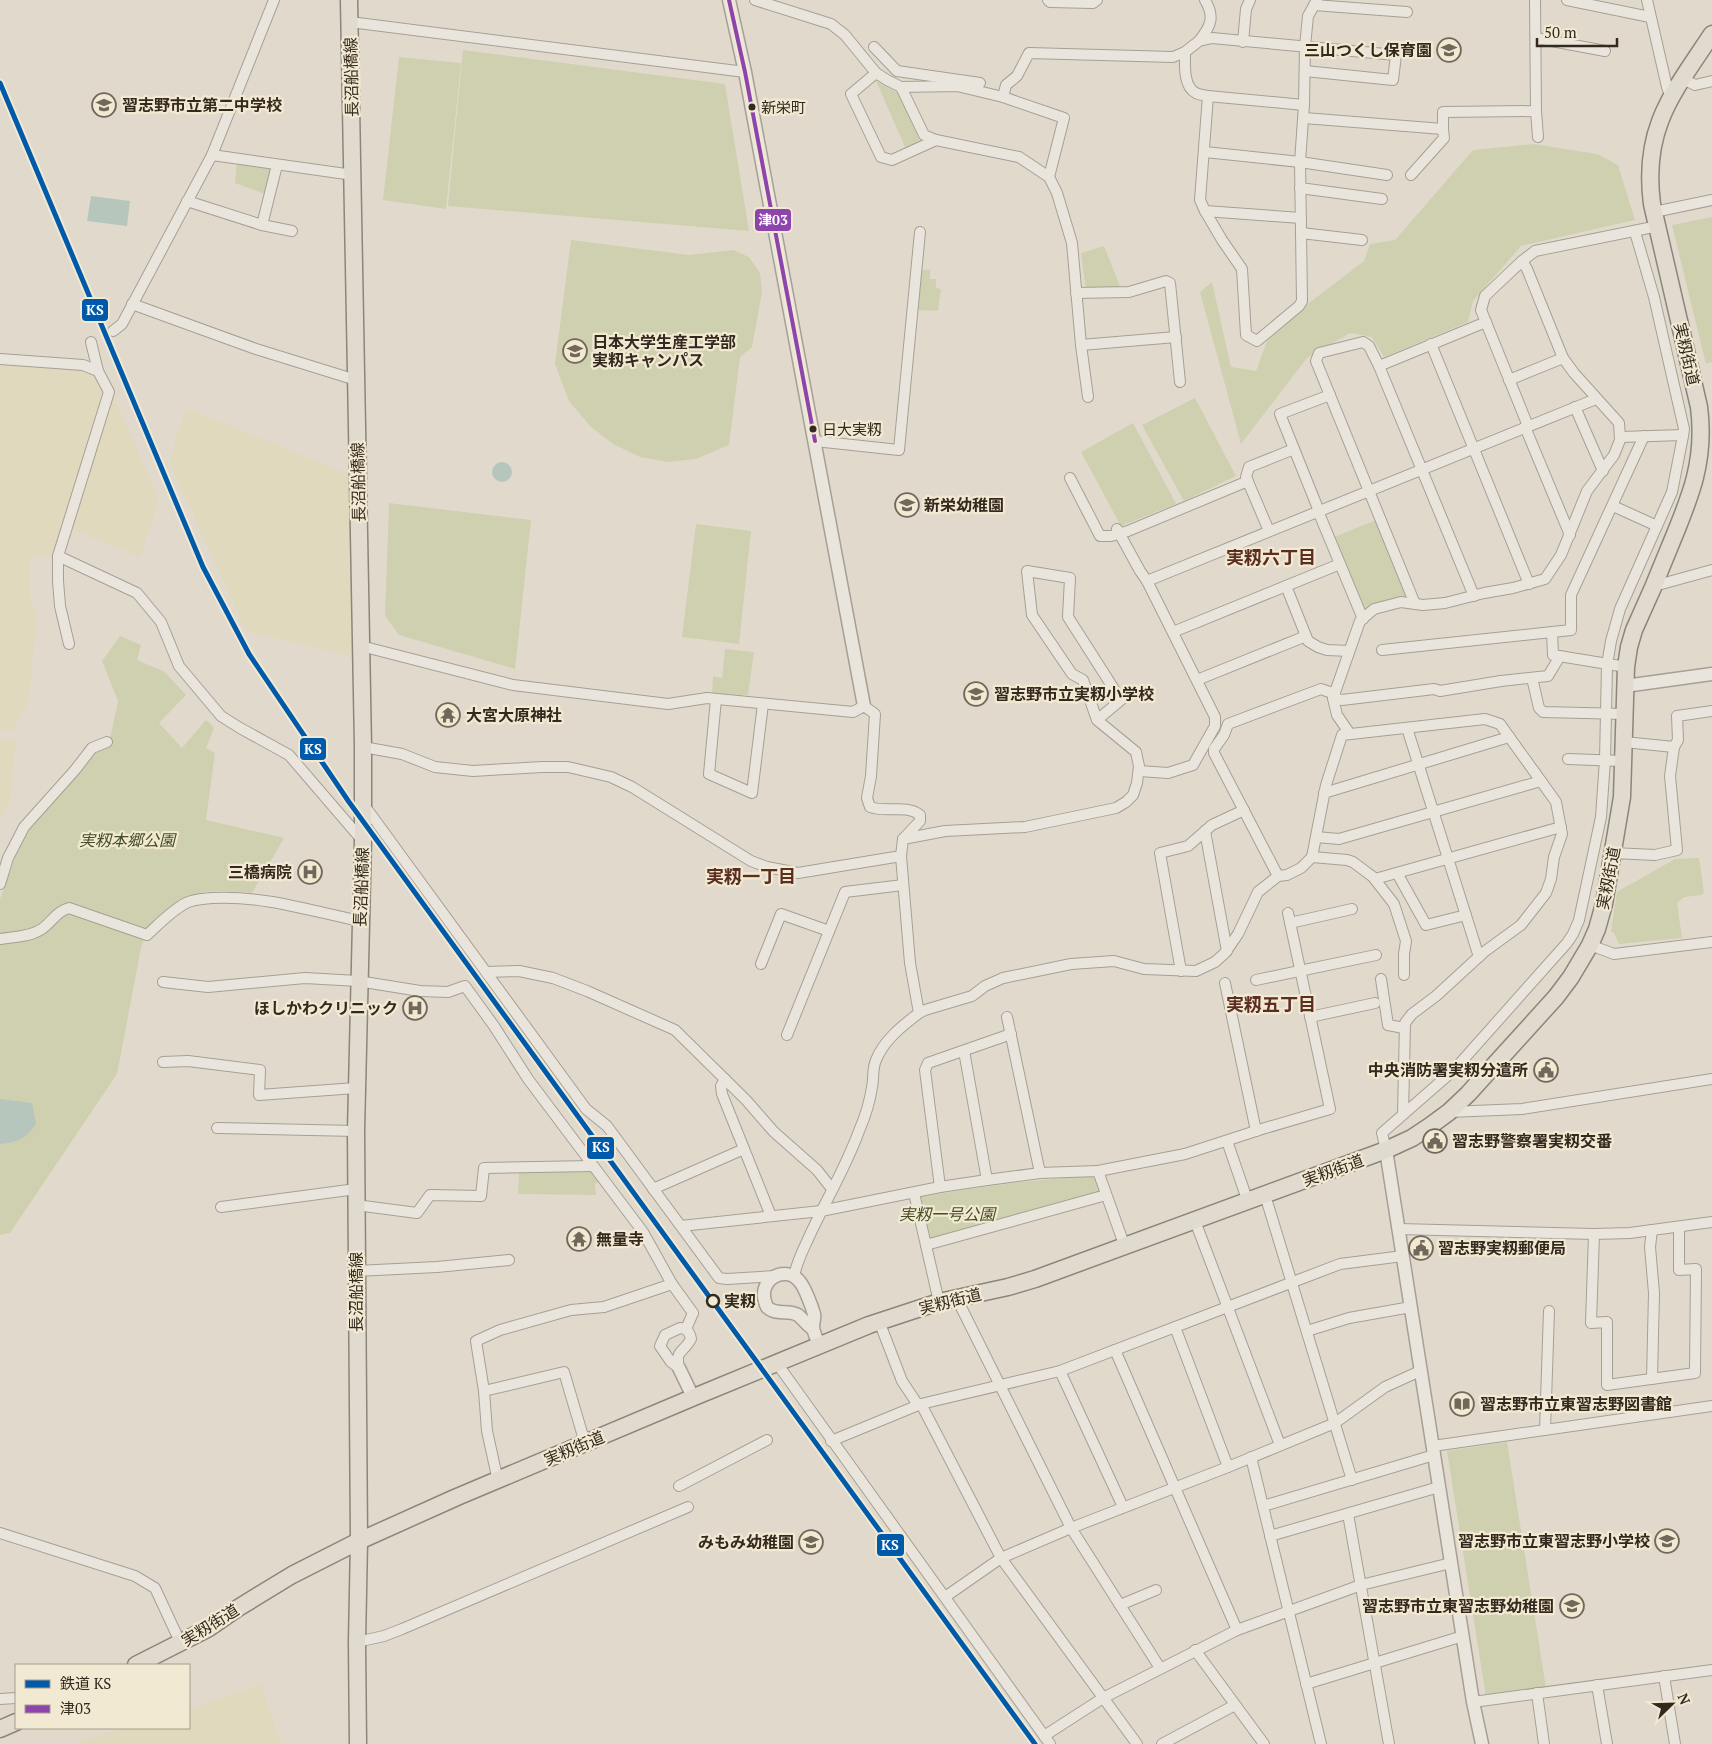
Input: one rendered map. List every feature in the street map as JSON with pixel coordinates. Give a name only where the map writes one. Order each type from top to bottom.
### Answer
[{"type":"main road","name":"長沼船橋線","points":[[349,0],[363,747],[363,840],[356,1088],[359,1541],[357,1642],[358,1744]]},
{"type":"main road","name":"実籾街道","points":[[138,1664],[181,1644],[209,1628],[292,1574],[359,1541],[776,1362],[880,1321],[939,1302],[1035,1279],[1386,1150],[1412,1138],[1449,1112],[1481,1080],[1556,997],[1571,977],[1598,929],[1604,904],[1622,797],[1626,667],[1629,647],[1634,630],[1654,586],[1694,484],[1701,438],[1699,407],[1656,219],[1650,184],[1650,162],[1656,131],[1671,98],[1712,34]]},
{"type":"main road","points":[[0,1729],[15,1722]]},
{"type":"street","points":[[113,331],[122,324],[212,155],[274,0]]},
{"type":"street","points":[[729,0],[745,72],[864,706],[875,714],[871,776],[867,798],[870,807],[878,810],[888,808],[914,811],[920,815],[920,821],[903,839],[901,856],[910,964],[919,1013]]},
{"type":"street","points":[[755,0],[831,24],[845,35],[876,73],[901,87],[957,86],[1003,97],[1064,118],[1049,177]]},
{"type":"street","points":[[1048,0],[1050,2],[1093,3],[1097,0]]},
{"type":"street","points":[[1003,97],[1006,85],[1017,76],[1029,53],[1172,57],[1185,52],[1209,30],[1211,10],[1206,0]]},
{"type":"street","points":[[1243,42],[1246,8],[1250,0]]},
{"type":"street","points":[[1535,0],[1538,137]]},
{"type":"street","points":[[1567,0],[1650,17]]},
{"type":"street","points":[[1647,0],[1671,98]]},
{"type":"street","points":[[1208,96],[1200,200],[1205,211],[1242,268],[1246,334],[1257,341],[1299,306],[1302,301],[1300,162],[1304,118],[1305,46],[1308,16],[1316,2],[1407,12]]},
{"type":"street","points":[[350,22],[745,72]]},
{"type":"street","points":[[1199,41],[1212,38],[1396,55],[1393,80],[1305,71]]},
{"type":"street","points":[[1536,38],[1605,51]]},
{"type":"street","points":[[874,47],[897,71],[980,83]]},
{"type":"street","points":[[1185,52],[1187,81],[1189,87],[1195,93],[1208,96],[1304,105]]},
{"type":"street","points":[[876,73],[851,94],[881,157],[892,160],[936,140]]},
{"type":"street","points":[[1683,79],[1695,85],[1712,81]]},
{"type":"street","points":[[901,87],[924,135],[936,140],[1018,157],[1049,177],[1057,193],[1072,243],[1081,345],[1088,398]]},
{"type":"street","points":[[1411,175],[1444,138],[1443,112],[1536,111]]},
{"type":"street","points":[[1304,118],[1443,129]]},
{"type":"street","points":[[1204,152],[1300,162],[1387,175]]},
{"type":"street","points":[[212,155],[353,175]]},
{"type":"street","points":[[262,225],[277,164]]},
{"type":"street","points":[[1300,188],[1382,199]]},
{"type":"street","points":[[1570,535],[1486,322],[1482,310],[1486,296],[1535,251],[1634,232],[1656,219],[1712,200]]},
{"type":"street","points":[[187,201],[262,225],[292,231]]},
{"type":"street","points":[[1205,211],[1301,218]]},
{"type":"street","points":[[815,441],[899,450],[920,232]]},
{"type":"street","points":[[1482,1744],[1382,1133],[1454,1070],[1550,963],[1573,934],[1579,920],[1601,817],[1605,760],[1607,665],[1610,641],[1620,609],[1672,492],[1684,435],[1654,297],[1634,232]]},
{"type":"street","points":[[1302,233],[1362,240]]},
{"type":"street","points":[[1350,734],[1337,715],[1334,696],[1362,619],[1374,609],[1401,602],[1423,605],[1445,603],[1484,592],[1513,588],[1544,579],[1561,555],[1587,491],[1614,455],[1620,436],[1618,423],[1563,358],[1522,261]]},
{"type":"street","points":[[1076,293],[1129,292],[1166,281],[1170,283],[1180,382]]},
{"type":"street","points":[[132,304],[256,349],[356,380]]},
{"type":"street","points":[[1379,366],[1486,322]]},
{"type":"street","points":[[1081,345],[1176,337]]},
{"type":"street","points":[[69,644],[60,606],[58,556],[109,392],[98,370],[91,342]]},
{"type":"street","points":[[1416,604],[1316,361],[1319,353],[1363,342],[1369,346],[1474,596]]},
{"type":"street","points":[[1431,344],[1529,584]]},
{"type":"street","points":[[1509,380],[1563,358]]},
{"type":"street","points":[[0,359],[83,364],[98,370]]},
{"type":"street","points":[[1330,395],[1280,414],[1362,619]]},
{"type":"street","points":[[1147,581],[1596,399]]},
{"type":"street","points":[[1575,407],[1603,471]]},
{"type":"street","points":[[1620,436],[1684,435]]},
{"type":"street","points":[[1382,650],[1571,630],[1572,595],[1644,436]]},
{"type":"street","points":[[1269,531],[1246,477],[1248,467],[1294,448]]},
{"type":"street","points":[[1070,478],[1100,536],[1111,536],[1118,531],[1248,481]]},
{"type":"street","points":[[1613,506],[1657,526]]},
{"type":"street","points":[[1118,531],[1147,581],[1215,717],[1215,726],[1194,764],[1168,773],[1139,771]]},
{"type":"street","points":[[58,556],[137,593],[161,622],[179,666],[221,716],[289,755],[363,840]]},
{"type":"street","points":[[1173,632],[1340,564]]},
{"type":"street","points":[[1654,586],[1712,570]]},
{"type":"street","points":[[903,839],[945,831],[1025,827],[1116,808],[1133,795],[1139,771],[1136,752],[1097,720],[1083,680],[1072,674],[1032,614],[1027,571],[1070,578],[1068,617],[1121,700],[1097,720]]},
{"type":"street","points":[[1286,586],[1308,641],[1327,650],[1349,651]]},
{"type":"street","points":[[1552,632],[1553,655],[1626,667]]},
{"type":"street","points":[[1197,680],[1306,636]]},
{"type":"street","points":[[361,646],[513,685],[668,704],[707,698],[853,712],[864,706]]},
{"type":"street","points":[[1278,876],[1214,753],[1214,749],[1224,735],[1228,724],[1320,689],[1342,700],[1434,690],[1440,691],[1548,676],[1560,656]]},
{"type":"street","points":[[1626,686],[1712,674]]},
{"type":"street","points":[[1532,678],[1539,708],[1543,712],[1625,714]]},
{"type":"street","points":[[716,699],[710,774],[752,793],[763,704]]},
{"type":"street","points":[[1613,853],[1655,855],[1677,850],[1670,776],[1674,747],[1678,740],[1677,716],[1712,711]]},
{"type":"street","points":[[794,1276],[796,1266],[860,1129],[872,1086],[876,1060],[888,1040],[902,1025],[925,1010],[972,996],[985,986],[1003,978],[1071,964],[1114,962],[1144,969],[1181,972],[1196,971],[1215,962],[1227,951],[1238,934],[1258,892],[1278,876],[1301,868],[1312,857],[1324,793],[1342,735],[1485,719],[1500,724],[1556,802],[1562,834],[1554,857],[1551,879],[1546,893],[1522,926],[1495,943],[1436,996],[1409,1017],[1404,1028],[1403,1114]]},
{"type":"street","points":[[1215,726],[1226,729]]},
{"type":"street","points":[[1407,728],[1479,957]]},
{"type":"street","points":[[1324,793],[1509,737]]},
{"type":"street","points":[[0,884],[8,858],[24,827],[76,770],[92,748],[106,742]]},
{"type":"street","points":[[1624,742],[1674,747]]},
{"type":"street","points":[[363,747],[402,754],[435,767],[473,771],[568,766],[611,777],[632,787],[751,861],[767,867],[798,873],[901,856]]},
{"type":"street","points":[[1568,759],[1623,761]]},
{"type":"street","points":[[1316,837],[1339,839],[1540,781]]},
{"type":"street","points":[[362,803],[586,1109],[607,1126],[719,1278],[787,1274],[794,1276],[800,1282],[815,1316],[813,1329]]},
{"type":"street","points":[[1181,972],[1160,853],[1188,846],[1212,826],[1244,810]]},
{"type":"street","points":[[1375,879],[1561,827]]},
{"type":"street","points":[[1205,831],[1227,951]]},
{"type":"street","points":[[1312,857],[1353,862],[1375,879],[1394,904],[1406,941],[1404,975]]},
{"type":"street","points":[[1398,873],[1426,925],[1466,915]]},
{"type":"street","points":[[787,1035],[845,892],[903,886]]},
{"type":"street","points":[[0,939],[40,930],[62,909],[69,908],[147,935],[172,912],[186,903],[196,899],[231,897],[261,900],[360,921]]},
{"type":"street","points":[[681,1226],[821,1211],[940,1187],[1040,1173],[1098,1171],[1185,1154],[1330,1109],[1289,918],[1352,909]]},
{"type":"street","points":[[760,964],[781,914],[829,931]]},
{"type":"street","points":[[1590,945],[1614,954],[1712,942]]},
{"type":"street","points":[[1256,980],[1376,955]]},
{"type":"street","points":[[486,972],[519,971],[553,978],[675,1030],[725,1079],[774,1132],[817,1170],[832,1189]]},
{"type":"street","points":[[163,982],[208,987],[304,978],[358,981],[420,991],[448,992],[465,986],[494,1026],[528,1079],[643,1232],[672,1284],[693,1313],[686,1329]]},
{"type":"street","points":[[1381,979],[1388,1025],[1404,1028]]},
{"type":"street","points":[[1225,983],[1256,1131]]},
{"type":"street","points":[[1310,1017],[1375,1003]]},
{"type":"street","points":[[1007,1017],[1040,1173]]},
{"type":"street","points":[[940,1187],[925,1070],[928,1063],[1010,1034]]},
{"type":"street","points":[[964,1051],[987,1180]]},
{"type":"street","points":[[163,1062],[188,1061],[260,1070],[259,1095],[356,1088]]},
{"type":"street","points":[[725,1079],[721,1086],[722,1094],[771,1216]]},
{"type":"street","points":[[1449,1112],[1522,1109],[1712,1079]]},
{"type":"street","points":[[217,1128],[356,1132]]},
{"type":"street","points":[[1227,1141],[1248,1202]]},
{"type":"street","points":[[652,1189],[744,1149]]},
{"type":"street","points":[[221,1207],[356,1197],[417,1213],[430,1195],[480,1196],[484,1168],[592,1166]]},
{"type":"street","points":[[1098,1171],[1125,1247]]},
{"type":"street","points":[[914,1192],[939,1302]]},
{"type":"street","points":[[926,1245],[1106,1195]]},
{"type":"street","points":[[1265,1195],[1352,1480]]},
{"type":"street","points":[[1195,1221],[1280,1445]]},
{"type":"street","points":[[1399,1229],[1594,1234],[1630,1233],[1712,1222]]},
{"type":"street","points":[[1594,1234],[1591,1323],[1607,1322],[1607,1385],[1695,1373],[1696,1269],[1679,1270],[1679,1227]]},
{"type":"street","points":[[1652,1230],[1650,1247],[1654,1293],[1652,1379]]},
{"type":"street","points":[[832,1441],[920,1405],[1060,1371],[1340,1264],[1403,1256]]},
{"type":"street","points":[[356,1271],[437,1267],[508,1260]]},
{"type":"street","points":[[775,1276],[769,1280],[765,1287],[764,1301],[767,1307],[777,1312],[798,1315],[813,1329],[819,1345]]},
{"type":"street","points":[[498,1481],[487,1431],[484,1391],[476,1341],[500,1330],[571,1310],[604,1307],[672,1284]]},
{"type":"street","points":[[957,1299],[1071,1528],[1160,1668]]},
{"type":"street","points":[[1307,1331],[1349,1318],[1411,1307]]},
{"type":"street","points":[[1545,1430],[1549,1311]]},
{"type":"street","points":[[880,1321],[902,1381],[920,1405],[1001,1558],[1137,1744]]},
{"type":"street","points":[[1175,1327],[1228,1467]]},
{"type":"street","points":[[679,1368],[671,1362],[660,1346],[665,1335],[680,1328],[686,1329],[690,1334],[691,1340],[677,1358],[679,1368],[693,1397]]},
{"type":"street","points":[[1115,1350],[1237,1630]]},
{"type":"street","points":[[776,1362],[1047,1740],[1103,1698],[1237,1630],[1361,1585],[1451,1563]]},
{"type":"street","points":[[1060,1371],[1124,1507]]},
{"type":"street","points":[[945,1597],[1001,1558],[1071,1528],[1335,1423],[1385,1387],[1420,1371]]},
{"type":"street","points":[[484,1391],[564,1372],[585,1443]]},
{"type":"street","points":[[1263,1506],[1352,1480],[1434,1450],[1545,1430],[1712,1406]]},
{"type":"street","points":[[679,1486],[767,1440]]},
{"type":"street","points":[[1251,1457],[1321,1744]]},
{"type":"street","points":[[1270,1536],[1439,1487]]},
{"type":"street","points":[[357,1642],[378,1638],[402,1629],[688,1506]]},
{"type":"street","points":[[1348,1514],[1389,1744]]},
{"type":"street","points":[[0,1533],[135,1576],[144,1581],[155,1588],[158,1593],[181,1644]]},
{"type":"street","points":[[1120,1605],[1156,1590]]},
{"type":"street","points":[[1306,1684],[1463,1636]]},
{"type":"street","points":[[1195,1650],[1236,1705],[1261,1743]]},
{"type":"street","points":[[1474,1702],[1712,1670]]},
{"type":"street","points":[[1664,1676],[1675,1744]]},
{"type":"street","points":[[1598,1685],[1606,1744]]},
{"type":"street","points":[[1537,1693],[1544,1744]]},
{"type":"street","points":[[0,1699],[15,1698]]},
{"type":"street","points":[[1162,1744],[1236,1705]]},
{"type":"shaded area","points":[[91,196],[130,201],[127,226],[87,221]]},
{"type":"shaded area","points":[[0,364],[80,368],[94,375],[104,391],[53,557],[30,556],[29,593],[37,619],[28,705],[12,730],[0,729]]},
{"type":"shaded area","points":[[113,395],[159,499],[140,557],[71,529]]},
{"type":"shaded area","points":[[186,408],[351,475],[351,656],[246,631],[169,462]]},
{"type":"shaded area","points":[[502,462],[509,465],[512,472],[509,479],[502,482],[495,479],[492,472],[495,465]]},
{"type":"shaded area","points":[[0,739],[16,739],[10,801],[0,821]]},
{"type":"shaded area","points":[[0,1099],[32,1103],[36,1124],[21,1139],[0,1144]]},
{"type":"shaded area","points":[[261,1684],[281,1744],[80,1744],[79,1741],[121,1729],[190,1729],[190,1709]]},
{"type":"green space","points":[[463,50],[725,84],[749,231],[448,206]]},
{"type":"green space","points":[[399,57],[461,63],[446,209],[383,200]]},
{"type":"green space","points":[[876,81],[898,93],[919,139],[918,144],[906,149]]},
{"type":"green space","points":[[1534,144],[1597,154],[1618,165],[1635,220],[1521,246],[1473,301],[1468,322],[1384,357],[1372,337],[1350,333],[1307,358],[1241,444],[1200,292],[1212,282],[1231,367],[1256,371],[1267,341],[1309,303],[1364,261],[1370,244],[1395,240],[1473,150]]},
{"type":"green space","points":[[237,161],[271,166],[265,194],[235,183]]},
{"type":"green space","points":[[1712,217],[1712,362],[1706,364],[1672,225]]},
{"type":"green space","points":[[571,240],[689,255],[733,250],[749,257],[760,273],[762,292],[752,347],[740,357],[729,445],[696,459],[668,462],[640,457],[613,444],[590,426],[569,401],[555,364]]},
{"type":"green space","points":[[1104,246],[1121,289],[1087,288],[1085,284],[1081,253]]},
{"type":"green space","points":[[922,270],[930,270],[930,279],[936,279],[936,288],[941,289],[938,311],[917,310]]},
{"type":"green space","points":[[1195,398],[1236,476],[1184,501],[1142,425]]},
{"type":"green space","points":[[1133,423],[1176,504],[1121,526],[1081,452]]},
{"type":"green space","points":[[389,503],[531,520],[515,669],[399,635],[385,616]]},
{"type":"green space","points":[[1376,520],[1409,598],[1385,600],[1364,612],[1334,537]]},
{"type":"green space","points":[[696,524],[751,531],[739,644],[682,637]]},
{"type":"green space","name":"実籾本郷公園","points":[[120,636],[141,645],[137,660],[165,672],[186,695],[159,723],[182,748],[206,720],[214,728],[206,748],[215,753],[206,820],[284,838],[252,893],[204,892],[190,897],[148,927],[141,948],[117,1074],[10,1233],[0,1235],[0,899],[19,847],[29,829],[79,773],[95,751],[109,744],[118,701],[102,661]]},
{"type":"green space","points":[[725,649],[754,652],[748,695],[712,694],[713,676],[722,678]]},
{"type":"green space","points":[[1699,858],[1704,892],[1702,895],[1684,897],[1677,903],[1682,938],[1619,944],[1614,933],[1611,931],[1617,892],[1675,859]]},
{"type":"green space","points":[[591,1168],[600,1180],[595,1184],[596,1195],[518,1194],[519,1170]]},
{"type":"green space","name":"実籾一号公園","points":[[1094,1176],[1101,1194],[931,1239],[921,1197],[1008,1184]]},
{"type":"green space","points":[[1507,1442],[1546,1688],[1486,1697],[1447,1451]]},
{"type":"rail line","name":"KS","points":[[0,83],[203,567],[249,654],[349,802],[1035,1744]]},
{"type":"transit line","name":"津03","points":[[729,0],[745,72],[815,441]]},
{"type":"place","name":"三山つくし保育園","points":[[1449,50]]},
{"type":"place","name":"習志野市立第二中学校","points":[[104,105]]},
{"type":"place","name":"新栄町","points":[[752,107]]},
{"type":"place","name":"日本大学生産工学部 実籾キャンパス","points":[[575,351]]},
{"type":"place","name":"日大実籾","points":[[813,429]]},
{"type":"place","name":"新栄幼稚園","points":[[907,505]]},
{"type":"place","name":"習志野市立実籾小学校","points":[[976,694]]},
{"type":"place","name":"大宮大原神社","points":[[448,715]]},
{"type":"place","name":"三橋病院","points":[[310,872]]},
{"type":"place","name":"ほしかわクリニック","points":[[415,1008]]},
{"type":"place","name":"中央消防署実籾分遣所","points":[[1546,1070]]},
{"type":"place","name":"習志野警察署実籾交番","points":[[1435,1141]]},
{"type":"place","name":"無量寺","points":[[579,1239]]},
{"type":"place","name":"習志野実籾郵便局","points":[[1421,1248]]},
{"type":"place","name":"実籾","points":[[713,1301]]},
{"type":"place","name":"習志野市立東習志野図書館","points":[[1462,1404]]},
{"type":"place","name":"習志野市立東習志野小学校","points":[[1667,1541]]},
{"type":"place","name":"みもみ幼稚園","points":[[811,1542]]},
{"type":"place","name":"習志野市立東習志野幼稚園","points":[[1572,1606]]},
{"type":"district","name":"実籾六丁目","points":[[1271,557]]},
{"type":"district","name":"実籾一丁目","points":[[751,876]]},
{"type":"district","name":"実籾五丁目","points":[[1271,1004]]}]
